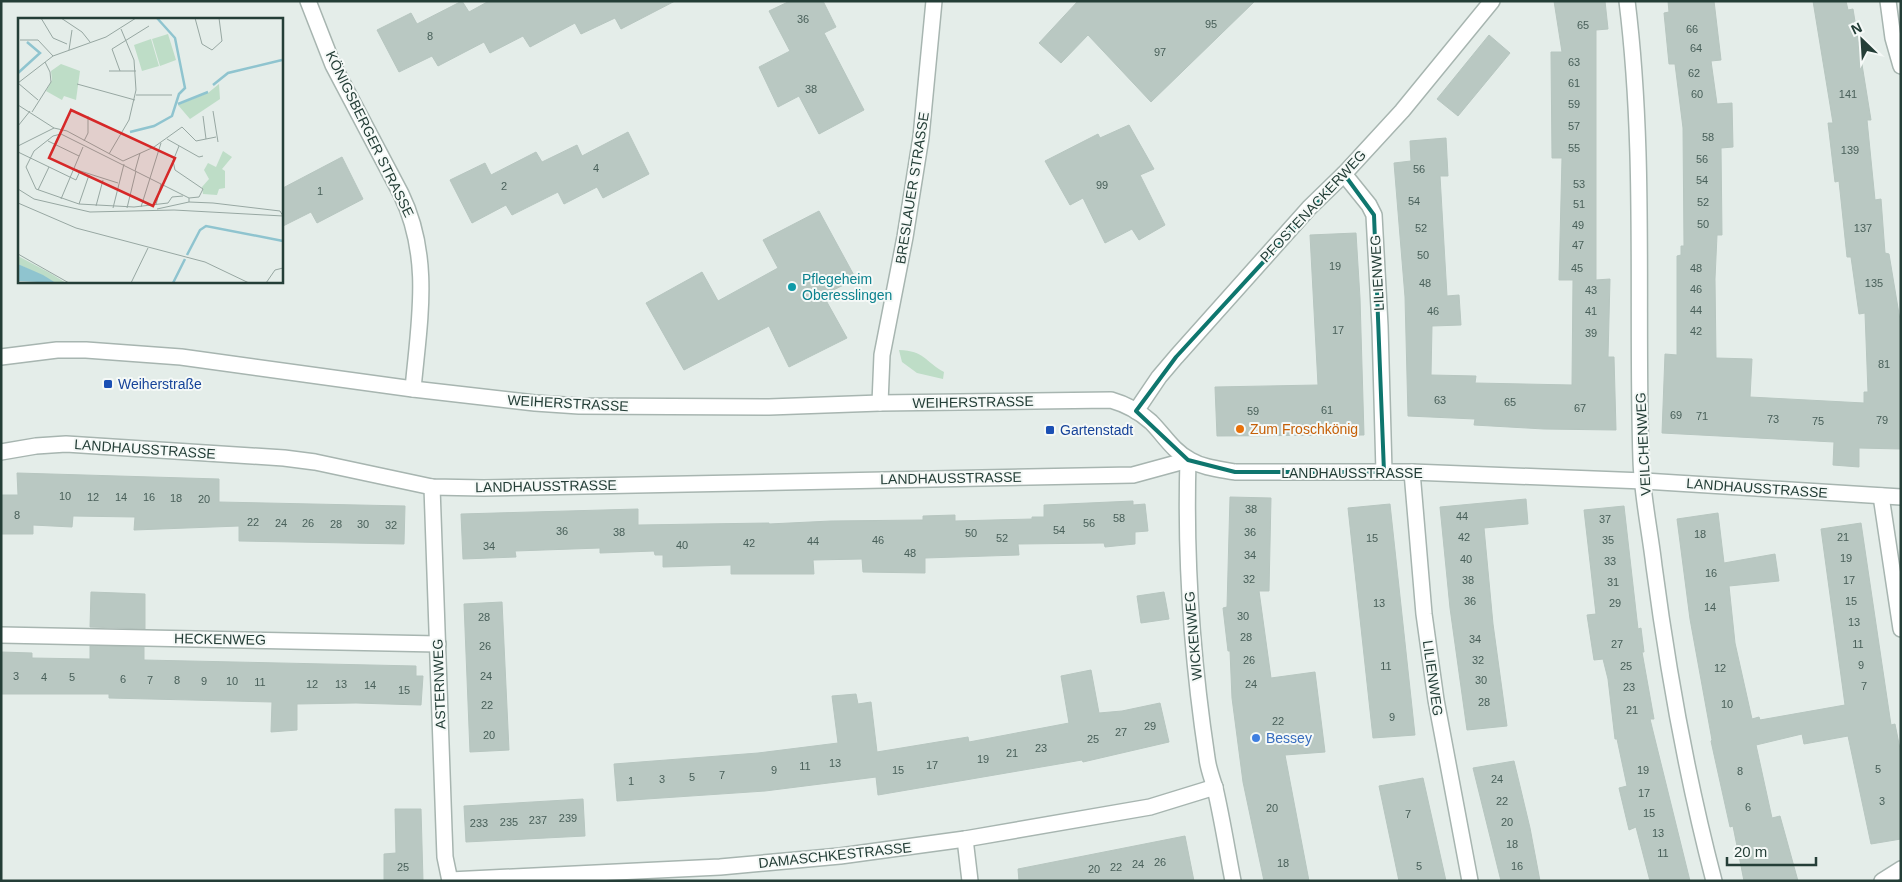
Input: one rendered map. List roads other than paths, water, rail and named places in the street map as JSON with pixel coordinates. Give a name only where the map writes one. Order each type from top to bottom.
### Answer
[{"type":"street","name":"KÖNIGSBERGER STRASSE","points":[[308,1],[333,65],[411,214],[416,232],[420,255],[422,306],[413,389]]},
{"type":"street","name":"BRESLAUER STRASSE","points":[[880,403],[882,355],[922,136],[934,1]]},
{"type":"street","name":"PFOSTENACKERWEG","points":[[1136,411],[1176,356],[1290,229],[1402,111],[1492,1]]},
{"type":"street","name":"VEILCHENWEG","points":[[1627,1],[1633,46],[1639,183],[1641,463],[1660,612],[1680,732],[1714,881]]},
{"type":"street","points":[[1888,1],[1893,38],[1901,66]]},
{"type":"street","name":"LILIENWEG","points":[[1344,174],[1374,215],[1380,326],[1384,472]]},
{"type":"street","name":"WEIHERSTRASSE","points":[[1,357],[57,350],[107,351],[182,357],[413,389],[579,406],[769,407],[880,403],[1111,400],[1136,411]]},
{"type":"street","points":[[1136,411],[1151,422],[1174,448],[1188,460]]},
{"type":"street","name":"LANDHAUSSTRASSE","points":[[1,452],[36,446],[66,444],[284,458],[315,462],[432,487],[484,488],[1133,475],[1188,460],[1206,467],[1235,472],[1412,472],[1644,481],[1901,497]]},
{"type":"street","name":"WICKENWEG","points":[[1188,460],[1188,582],[1192,635],[1207,761],[1233,881]]},
{"type":"street","name":"LILIENWEG","points":[[1412,472],[1424,614],[1436,700],[1470,881]]},
{"type":"street","name":"ASTERNWEG","points":[[432,487],[444,839],[445,857],[450,881]]},
{"type":"street","points":[[1881,496],[1901,629]]},
{"type":"street","name":"HECKENWEG","points":[[1,634],[438,644]]},
{"type":"street","name":"DAMASCHKESTRASSE","points":[[450,881],[720,874],[965,839],[1150,807],[1214,787]]},
{"type":"street","points":[[965,839],[970,881]]},
{"type":"street","points":[[1882,881],[1901,869]]},
{"type":"place","name":"Pflegeheim Oberesslingen","points":[[792,287]]},
{"type":"place","name":"Weiherstraße","points":[[108,384]]},
{"type":"place","name":"Zum Froschkönig","points":[[1240,429]]},
{"type":"place","name":"Gartenstadt","points":[[1050,430]]},
{"type":"place","name":"Bessey","points":[[1256,738]]}]
